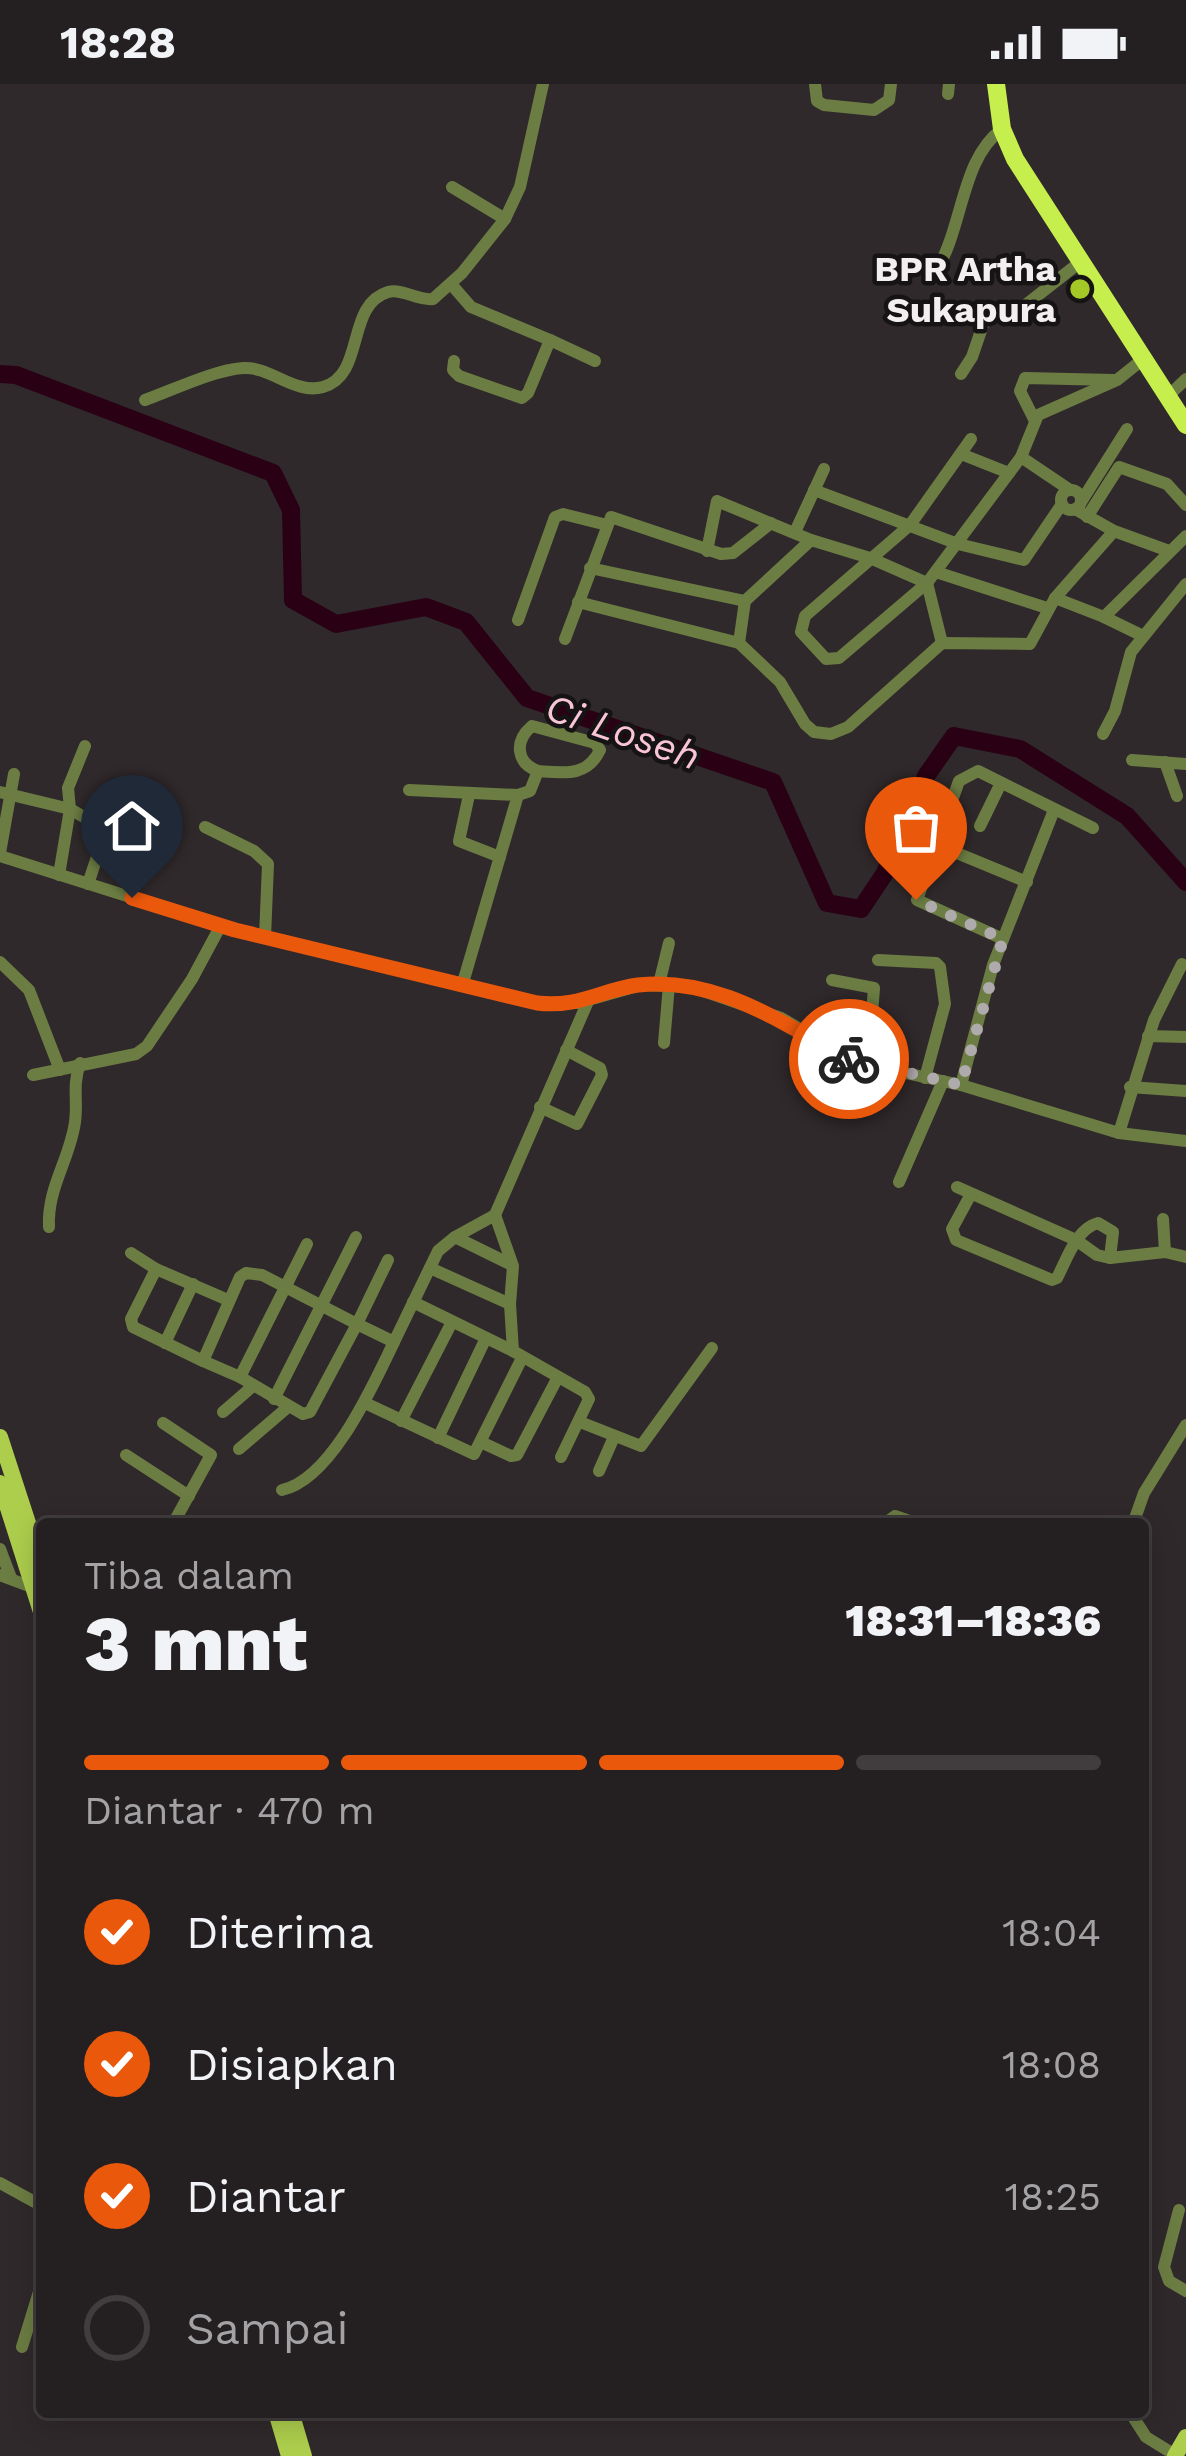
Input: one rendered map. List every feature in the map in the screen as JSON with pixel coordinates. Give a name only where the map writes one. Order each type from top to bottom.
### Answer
[{"type":"highway","points":[[996,84],[1002,129],[1015,159],[1186,425]]},
{"type":"main road","points":[[0,1437],[36,1547]]},
{"type":"main road","points":[[0,1483],[7,1533],[36,1584]]},
{"type":"main road","points":[[278,2418],[289,2456]]},
{"type":"main road","points":[[293,2418],[304,2456]]},
{"type":"main road","points":[[1176,2456],[1186,2437]]},
{"type":"street","points":[[145,400],[219,375],[255,369],[298,386],[321,388],[341,376],[348,367],[355,331],[377,299],[395,291],[433,299],[491,240],[520,187],[543,84]]},
{"type":"street","points":[[815,84],[820,104],[874,110],[889,100],[890,84]]},
{"type":"street","points":[[935,273],[958,225],[977,154],[1002,129]]},
{"type":"street","points":[[452,187],[504,221]]},
{"type":"street","points":[[961,374],[985,319],[1023,307],[1079,263]]},
{"type":"street","points":[[452,284],[471,307],[595,361]]},
{"type":"street","points":[[454,361],[453,370],[459,376],[522,398],[550,340]]},
{"type":"street","points":[[971,439],[910,525],[802,622],[801,632],[830,661],[932,578],[1021,457],[1044,410],[1117,380],[1142,360]]},
{"type":"street","points":[[1035,421],[1020,391],[1029,376],[1117,380]]},
{"type":"street","points":[[1167,397],[1186,379]]},
{"type":"street","points":[[814,490],[958,544],[1024,560],[1113,465],[1127,429]]},
{"type":"street","points":[[961,454],[1009,473]]},
{"type":"street","points":[[1021,457],[1070,490],[1064,493],[1076,508],[1114,531],[1169,551]]},
{"type":"street","points":[[1113,465],[1166,484],[1186,506]]},
{"type":"street","points":[[795,532],[824,469]]},
{"type":"street","points":[[706,551],[717,501],[811,540],[932,578],[1104,617],[1143,636]]},
{"type":"street","points":[[518,620],[555,517],[563,514],[607,525]]},
{"type":"street","points":[[565,639],[609,519],[706,551],[733,553],[771,523]]},
{"type":"street","points":[[578,602],[739,643],[780,682],[805,724],[814,732],[831,734],[848,727],[942,643],[1026,646],[1034,640],[1051,603],[1114,531]]},
{"type":"street","points":[[1104,617],[1186,536]]},
{"type":"street","points":[[739,643],[745,601],[811,540]]},
{"type":"street","points":[[590,568],[745,601]]},
{"type":"street","points":[[932,578],[942,643]]},
{"type":"street","points":[[1103,734],[1121,694],[1127,662],[1186,584]]},
{"type":"street","points":[[532,726],[595,743],[600,750],[588,769],[538,771],[522,763],[519,756],[526,730],[532,726]]},
{"type":"street","points":[[59,875],[70,809],[68,788],[86,746]]},
{"type":"street","points":[[1132,760],[1186,764]]},
{"type":"street","points":[[1165,762],[1177,796]]},
{"type":"street","points":[[409,790],[518,795],[530,791],[538,771]]},
{"type":"street","points":[[1003,939],[916,900],[964,775],[977,771],[1093,828]]},
{"type":"street","points":[[14,774],[4,793],[0,855],[220,926],[552,1004],[631,986],[702,989],[749,1004],[859,1063],[961,1085],[1119,1133],[1186,1141]]},
{"type":"street","points":[[980,826],[1001,783]]},
{"type":"street","points":[[4,793],[70,809],[105,830],[88,884]]},
{"type":"street","points":[[469,795],[459,841],[500,857]]},
{"type":"street","points":[[462,986],[518,795]]},
{"type":"street","points":[[961,1085],[1003,939],[1054,810]]},
{"type":"street","points":[[205,827],[254,851],[268,864],[265,937]]},
{"type":"street","points":[[935,844],[1027,882]]},
{"type":"street","points":[[33,1075],[136,1054],[192,979],[220,926]]},
{"type":"street","points":[[664,1043],[669,943]]},
{"type":"street","points":[[859,1063],[871,1027],[879,956],[937,963],[945,1004],[926,1078]]},
{"type":"street","points":[[0,962],[29,990],[60,1070]]},
{"type":"street","points":[[1119,1133],[1148,1036],[1182,964]]},
{"type":"street","points":[[832,980],[872,987]]},
{"type":"street","points":[[282,1490],[301,1484],[313,1473],[365,1403],[438,1251],[495,1215],[589,999]]},
{"type":"street","points":[[871,1027],[895,1035],[891,1070]]},
{"type":"street","points":[[1148,1036],[1186,1037]]},
{"type":"street","points":[[540,1107],[577,1124],[602,1075],[601,1068],[566,1050]]},
{"type":"street","points":[[49,1227],[51,1195],[75,1121],[72,1088],[80,1063]]},
{"type":"street","points":[[899,1181],[943,1081]]},
{"type":"street","points":[[1130,1087],[1186,1091]]},
{"type":"street","points":[[1110,1258],[1114,1234],[1093,1223],[1076,1240],[1052,1280],[956,1240],[952,1229],[964,1191],[1076,1240],[1092,1253],[1110,1258],[1165,1252],[1186,1257]]},
{"type":"street","points":[[365,1403],[474,1454],[483,1443],[517,1354],[510,1304],[513,1266],[495,1215]]},
{"type":"street","points":[[1163,1219],[1165,1252]]},
{"type":"street","points":[[455,1237],[513,1266]]},
{"type":"street","points":[[274,1400],[356,1238]]},
{"type":"street","points":[[239,1377],[307,1244]]},
{"type":"street","points":[[131,1253],[228,1300]]},
{"type":"street","points":[[156,1269],[131,1322],[303,1414],[310,1412],[388,1260]]},
{"type":"street","points":[[430,1268],[510,1304]]},
{"type":"street","points":[[203,1361],[239,1276],[246,1273],[262,1275],[394,1342]]},
{"type":"street","points":[[165,1343],[193,1284]]},
{"type":"street","points":[[412,1302],[588,1395],[589,1402],[561,1457]]},
{"type":"street","points":[[401,1421],[452,1322]]},
{"type":"street","points":[[438,1438],[486,1338]]},
{"type":"street","points":[[580,1422],[641,1446],[712,1348]]},
{"type":"street","points":[[483,1443],[517,1455],[558,1377]]},
{"type":"street","points":[[224,1412],[253,1386]]},
{"type":"street","points":[[239,1449],[288,1407]]},
{"type":"street","points":[[163,1423],[211,1455],[176,1518]]},
{"type":"street","points":[[1135,1518],[1144,1492],[1186,1425]]},
{"type":"street","points":[[599,1471],[614,1438]]},
{"type":"street","points":[[126,1455],[189,1496]]},
{"type":"street","points":[[0,1549],[5,1576],[36,1586]]},
{"type":"street","points":[[0,2182],[36,2203]]},
{"type":"street","points":[[1179,2210],[1164,2267],[1169,2281],[1186,2291]]},
{"type":"street","points":[[22,2347],[36,2302]]},
{"type":"street","points":[[1134,2418],[1146,2437],[1176,2456]]},
{"type":"waterway","name":"Ci Loseh","points":[[0,374],[16,375],[273,473],[291,510],[293,600],[336,624],[426,607],[466,622],[527,698],[773,782],[827,903],[861,909],[885,873],[926,776],[954,736],[1020,749],[1127,816],[1186,882]]},
{"type":"way so far","points":[[849,1059],[961,1085],[1003,939],[916,900]]},
{"type":"place","name":"BPR Artha Sukapura","points":[[1080,289]]},
{"type":"route","points":[[132,898],[235,930],[537,1003],[578,1003],[641,985],[692,987],[782,1018],[849,1059]]}]
